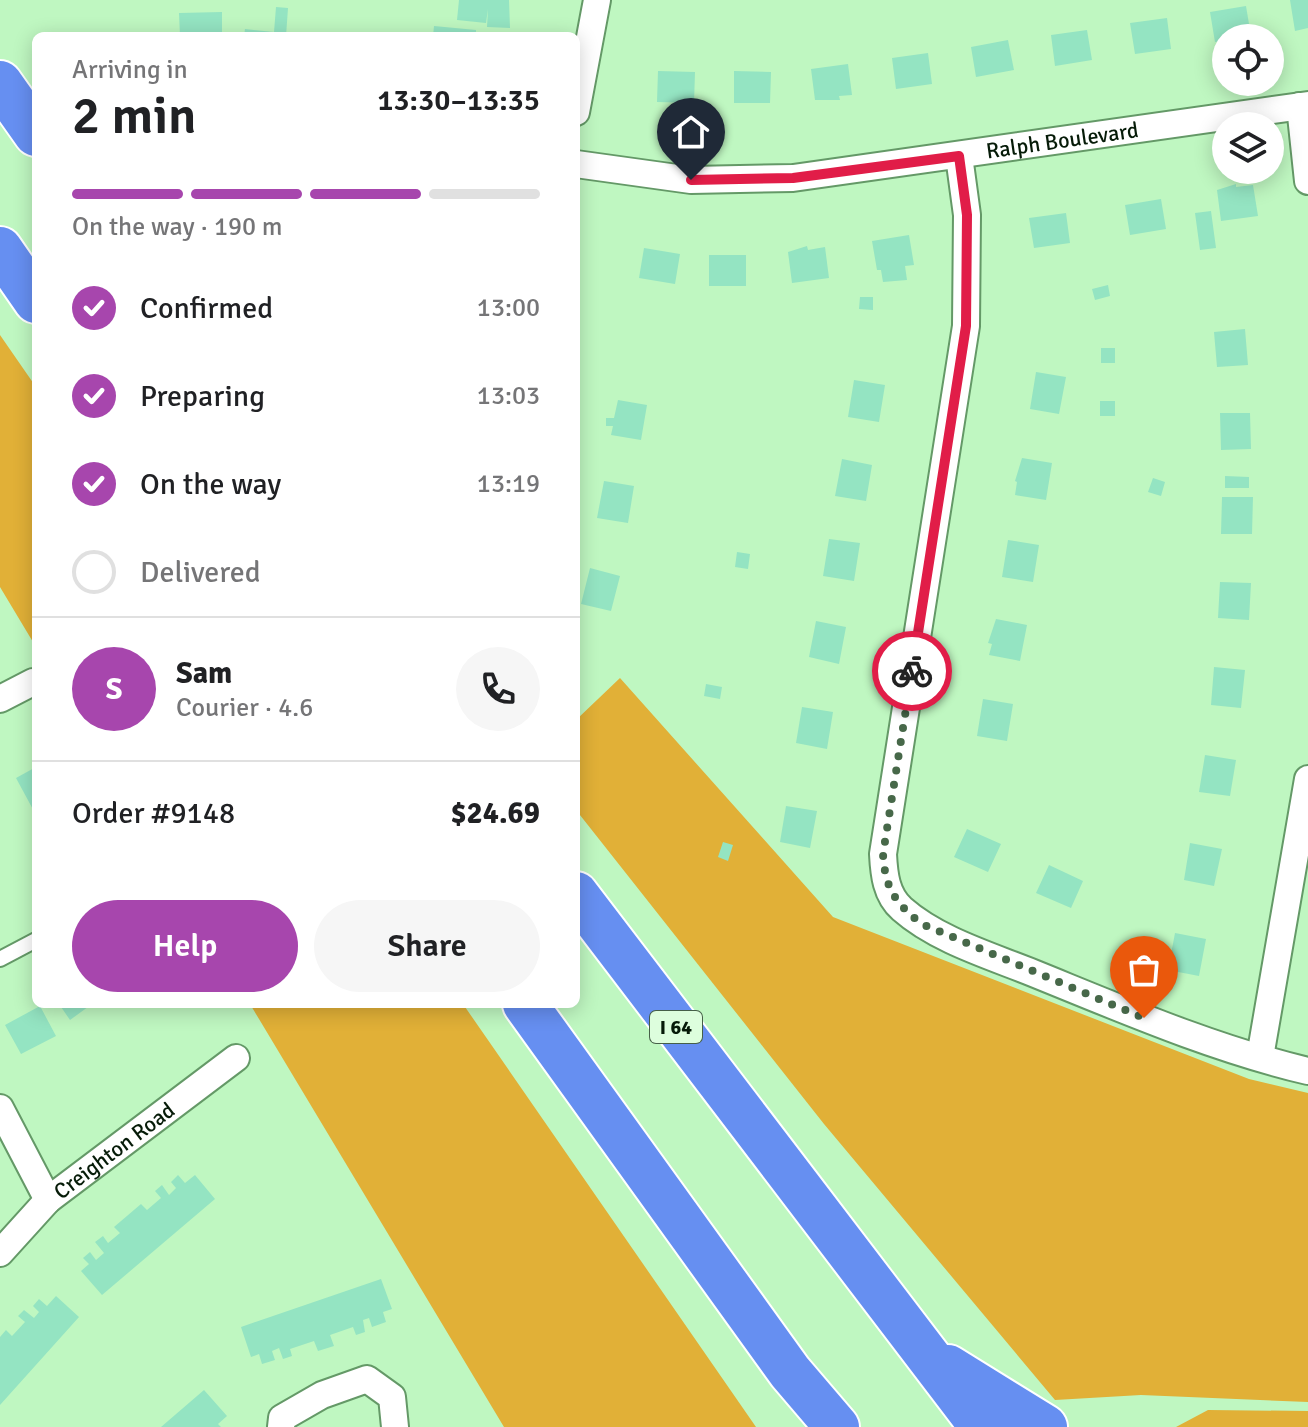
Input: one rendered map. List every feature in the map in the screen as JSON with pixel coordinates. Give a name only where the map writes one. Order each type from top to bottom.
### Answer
[{"type":"highway","points":[[0,83],[32,128]]},
{"type":"highway","points":[[0,249],[32,295]]},
{"type":"highway","name":"I 64","points":[[580,899],[982,1427]]},
{"type":"highway","points":[[528,1008],[790,1372],[837,1427]]},
{"type":"highway","points":[[928,1353],[1045,1427]]},
{"type":"highway","points":[[790,1372],[816,1427]]},
{"type":"street","points":[[580,91],[597,0]]},
{"type":"street","points":[[1304,106],[1308,181]]},
{"type":"street","name":"Ralph Boulevard","points":[[580,165],[691,180],[793,178],[1304,106]]},
{"type":"street","points":[[959,156],[967,215],[966,326],[883,854],[886,883],[893,899],[922,924],[976,949],[1144,1018],[1308,1071]]},
{"type":"street","points":[[0,699],[32,683]]},
{"type":"street","points":[[1260,1057],[1308,779]]},
{"type":"street","name":"Creighton Road","points":[[0,1253],[48,1200],[236,1058]]},
{"type":"street","points":[[0,1108],[48,1200]]},
{"type":"street","points":[[281,1427],[282,1418],[322,1395],[367,1379],[392,1397],[395,1427]]},
{"type":"lane","points":[[0,959],[32,942]]},
{"type":"shaded area","points":[[0,335],[32,381],[32,640],[0,587]]},
{"type":"shaded area","points":[[620,678],[833,917],[1249,1079],[1308,1093],[1308,1402],[1141,1395],[1055,1400],[824,1124],[580,815],[580,716]]},
{"type":"shaded area","points":[[252,1008],[466,1008],[756,1427],[504,1427]]},
{"type":"shaded area","points":[[1208,1410],[1308,1411],[1308,1427],[1176,1427]]},
{"type":"building","points":[[459,0],[509,0],[510,28],[487,27],[488,9],[486,23],[457,20]]},
{"type":"building","points":[[1290,0],[1308,0],[1308,28],[1295,31]]},
{"type":"building","points":[[1246,6],[1249,24],[1212,24],[1210,12]]},
{"type":"building","points":[[276,7],[288,8],[286,32],[274,32]]},
{"type":"building","points":[[222,12],[222,32],[180,32],[179,13]]},
{"type":"building","points":[[1167,18],[1171,49],[1135,54],[1130,23]]},
{"type":"building","points":[[434,26],[476,30],[476,32],[433,32]]},
{"type":"building","points":[[245,29],[274,32],[245,32]]},
{"type":"building","points":[[1087,30],[1092,60],[1055,66],[1051,35]]},
{"type":"building","points":[[1008,40],[1014,70],[976,77],[971,47]]},
{"type":"building","points":[[928,53],[932,84],[896,89],[892,58]]},
{"type":"building","points":[[848,64],[852,95],[839,96],[840,100],[815,100],[811,69]]},
{"type":"building","points":[[658,71],[695,72],[694,103],[657,102]]},
{"type":"building","points":[[734,71],[771,72],[770,103],[734,103]]},
{"type":"building","points":[[1236,184],[1236,187],[1253,185],[1258,216],[1221,221],[1217,190]]},
{"type":"building","points":[[1161,199],[1166,229],[1130,235],[1125,205]]},
{"type":"building","points":[[1211,211],[1216,248],[1200,250],[1195,213]]},
{"type":"building","points":[[1066,213],[1070,243],[1034,248],[1029,218]]},
{"type":"building","points":[[909,235],[914,265],[905,266],[907,280],[883,282],[881,270],[877,270],[872,241]]},
{"type":"building","points":[[807,246],[808,250],[825,247],[829,278],[792,283],[788,252]]},
{"type":"building","points":[[644,248],[680,254],[675,284],[639,278]]},
{"type":"building","points":[[709,255],[746,255],[746,286],[709,286]]},
{"type":"building","points":[[1108,285],[1110,296],[1095,300],[1092,289]]},
{"type":"building","points":[[860,297],[873,297],[873,310],[859,309]]},
{"type":"building","points":[[1245,329],[1248,365],[1217,367],[1214,332]]},
{"type":"building","points":[[1101,348],[1115,348],[1115,363],[1101,363]]},
{"type":"building","points":[[1036,372],[1066,377],[1059,414],[1030,409]]},
{"type":"building","points":[[854,380],[885,385],[879,422],[848,417]]},
{"type":"building","points":[[618,400],[647,405],[641,440],[611,435],[613,426],[606,426],[606,418],[614,418]]},
{"type":"building","points":[[1100,401],[1115,401],[1115,416],[1100,416]]},
{"type":"building","points":[[1220,413],[1250,413],[1251,449],[1221,450]]},
{"type":"building","points":[[1022,458],[1052,463],[1046,500],[1015,495],[1015,481]]},
{"type":"building","points":[[842,459],[872,465],[866,501],[835,496]]},
{"type":"building","points":[[1225,476],[1249,477],[1249,488],[1225,488]]},
{"type":"building","points":[[1153,478],[1165,482],[1161,496],[1148,492]]},
{"type":"building","points":[[604,481],[634,486],[628,523],[597,518]]},
{"type":"building","points":[[1222,497],[1253,497],[1252,534],[1221,534]]},
{"type":"building","points":[[829,539],[860,543],[854,581],[823,576]]},
{"type":"building","points":[[1008,540],[1039,545],[1033,582],[1002,577]]},
{"type":"building","points":[[737,552],[750,554],[748,569],[735,567]]},
{"type":"building","points":[[590,568],[620,576],[611,611],[581,604]]},
{"type":"building","points":[[1220,582],[1251,583],[1249,620],[1218,618]]},
{"type":"building","points":[[996,619],[1027,625],[1020,661],[989,655],[992,644],[988,643]]},
{"type":"building","points":[[816,621],[846,627],[839,664],[809,657]]},
{"type":"building","points":[[1214,667],[1245,670],[1241,708],[1211,705]]},
{"type":"building","points":[[706,684],[722,687],[720,699],[704,696]]},
{"type":"building","points":[[983,699],[1013,704],[1007,741],[977,736]]},
{"type":"building","points":[[802,707],[833,712],[827,749],[796,743]]},
{"type":"building","points":[[1205,755],[1236,760],[1230,796],[1199,792]]},
{"type":"building","points":[[32,769],[32,808],[16,778]]},
{"type":"building","points":[[786,806],[817,811],[810,848],[780,842]]},
{"type":"building","points":[[967,829],[1001,844],[988,872],[954,857]]},
{"type":"building","points":[[723,842],[733,845],[728,861],[718,857]]},
{"type":"building","points":[[1190,843],[1222,849],[1214,886],[1184,880]]},
{"type":"building","points":[[1049,865],[1083,881],[1071,908],[1036,893]]},
{"type":"building","points":[[1175,933],[1206,939],[1199,976],[1168,970]]},
{"type":"building","points":[[41,1008],[56,1036],[21,1054],[5,1025]]},
{"type":"building","points":[[62,1008],[86,1008],[70,1020]]},
{"type":"building","points":[[178,1175],[185,1183],[195,1175],[215,1199],[102,1295],[81,1271],[89,1264],[83,1258],[90,1252],[96,1260],[104,1253],[95,1242],[103,1236],[108,1243],[120,1233],[114,1227],[141,1204],[147,1210],[161,1198],[155,1191],[162,1185],[169,1195],[176,1188],[171,1182]]},
{"type":"building","points":[[381,1279],[392,1309],[383,1312],[386,1322],[372,1327],[369,1318],[363,1320],[365,1332],[356,1335],[353,1327],[330,1335],[334,1346],[318,1351],[314,1341],[290,1349],[292,1356],[283,1359],[279,1348],[272,1351],[275,1360],[262,1364],[259,1354],[251,1357],[241,1327]]},
{"type":"building","points":[[56,1296],[79,1317],[0,1405],[0,1337],[6,1330],[12,1336],[25,1322],[18,1316],[24,1310],[34,1318],[39,1312],[33,1306],[39,1299],[47,1306]]},
{"type":"building","points":[[204,1390],[227,1416],[218,1424],[221,1427],[161,1427]]},
{"type":"way so far","points":[[912,671],[883,854],[886,883],[893,899],[922,924],[989,955],[1144,1018]]},
{"type":"route","points":[[691,180],[793,178],[959,156],[967,215],[969,274],[966,326],[912,671]]}]
